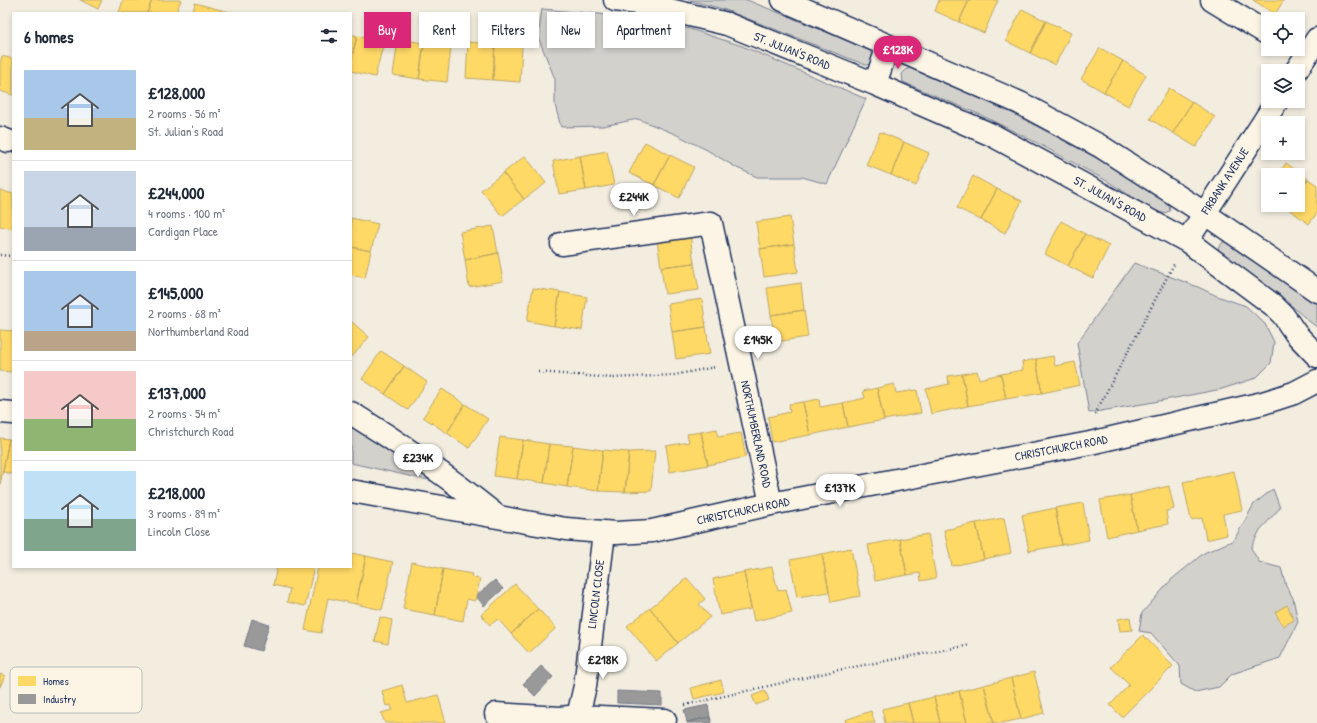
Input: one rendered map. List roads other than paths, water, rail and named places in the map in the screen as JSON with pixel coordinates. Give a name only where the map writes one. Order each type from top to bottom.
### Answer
[{"type":"street","name":"ST. JULIAN'S ROAD","points":[[615,0],[645,4],[727,24],[875,84],[992,135],[1186,241],[1273,305],[1283,315],[1296,334],[1317,356]]},
{"type":"street","points":[[782,0],[1020,103],[1100,146],[1204,213],[1317,291]]},
{"type":"street","points":[[1212,0],[1261,30]]},
{"type":"street","points":[[875,84],[888,46]]},
{"type":"street","name":"FIRBANK AVENUE","points":[[1186,241],[1272,108]]},
{"type":"street","name":"NORTHUMBERLAND ROAD","points":[[562,244],[711,223],[771,504]]},
{"type":"street","name":"CHRISTCHURCH ROAD","points":[[352,491],[566,529],[604,533],[652,531],[771,504],[1090,443],[1263,403],[1294,392],[1317,381]]},
{"type":"street","points":[[352,414],[385,434],[441,473],[501,518]]},
{"type":"street","name":"LINCOLN CLOSE","points":[[578,716],[585,686],[604,533]]},
{"type":"street","points":[[496,714],[560,718],[578,716],[665,720]]}]
